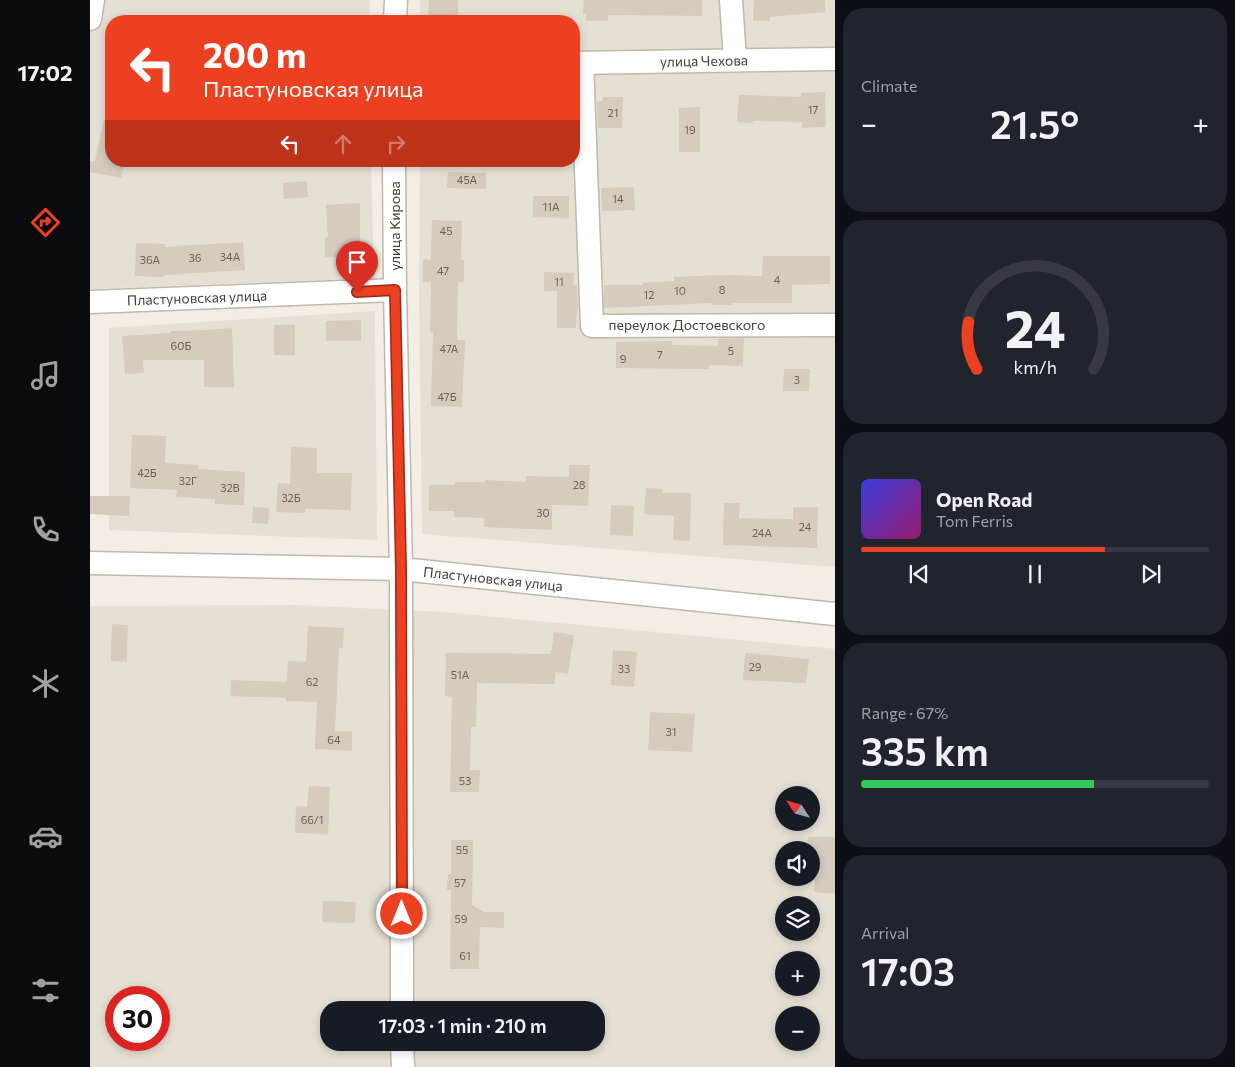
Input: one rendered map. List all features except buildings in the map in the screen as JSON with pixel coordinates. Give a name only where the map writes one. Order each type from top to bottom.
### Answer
[{"type":"street","points":[[90,19],[93,0]]},
{"type":"street","points":[[395,15],[396,0]]},
{"type":"street","points":[[730,0],[735,60]]},
{"type":"street","name":"улица Чехова","points":[[580,63],[835,59]]},
{"type":"street","name":"переулок Достоевского","points":[[580,101],[592,326],[835,325]]},
{"type":"street","name":"улица Кирова","points":[[394,167],[401,569],[402,1001]]},
{"type":"street","name":"Пластуновская улица","points":[[90,302],[395,290]]},
{"type":"street","name":"Пластуновская улица","points":[[90,563],[401,569],[835,614]]},
{"type":"street","points":[[402,1051],[402,1067]]},
{"type":"shaded area","points":[[90,0],[370,0],[370,15],[105,15],[105,167],[371,167],[374,278],[90,289]]},
{"type":"shaded area","points":[[420,0],[835,0],[835,567],[422,534],[419,293],[420,167],[580,167],[580,15],[420,15]]},
{"type":"shaded area","points":[[375,311],[377,540],[109,530],[109,328]]},
{"type":"shaded area","points":[[295,605],[443,612],[835,649],[835,1067],[90,1067],[90,606]]},
{"type":"route","points":[[357,292],[395,290],[401,569],[402,914]]}]
